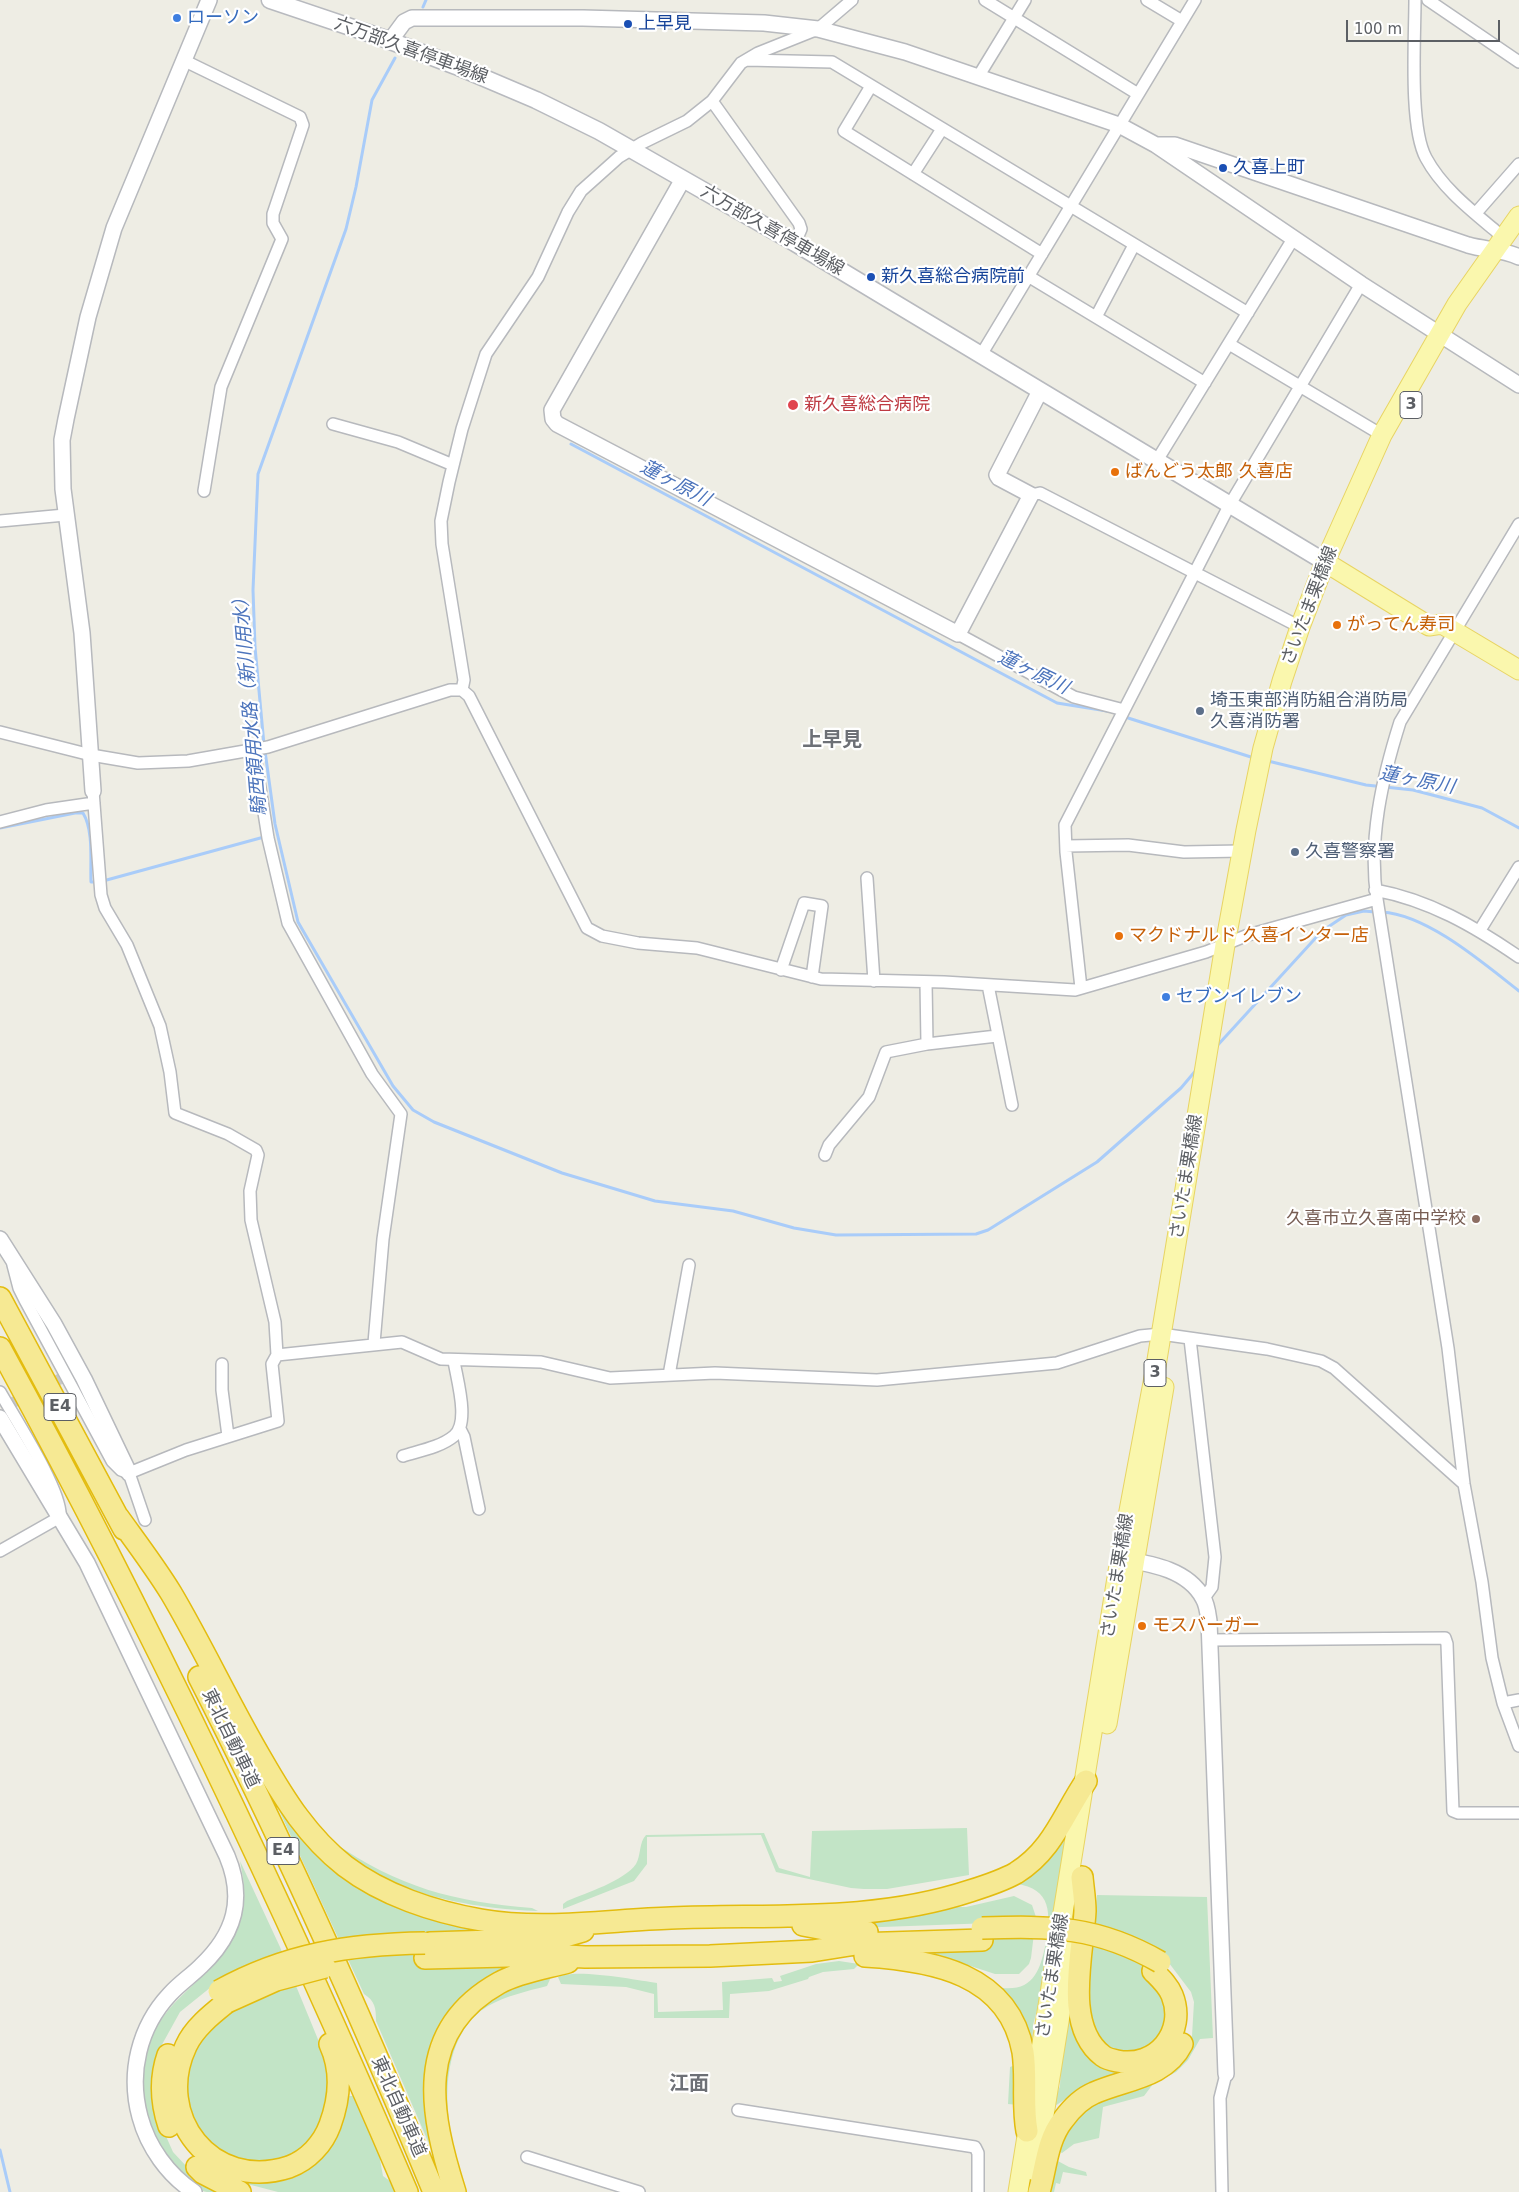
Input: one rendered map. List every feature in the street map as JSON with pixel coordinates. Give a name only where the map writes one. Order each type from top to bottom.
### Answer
[{"type":"highway","name":"東北自動車道","points":[[0,1298],[118,1517],[243,1764],[326,1945],[434,2192]]},
{"type":"highway","name":"東北自動車道","points":[[0,1348],[128,1588],[221,1778],[407,2192]]},
{"type":"highway","points":[[118,1517],[170,1592],[237,1718],[284,1798],[308,1832],[343,1865],[359,1876],[393,1894],[457,1915],[482,1920],[536,1924],[616,1922],[707,1916],[764,1918],[838,1915],[897,1909],[954,1896],[999,1881],[1030,1862],[1048,1843],[1064,1821],[1074,1799],[1086,1781]]},
{"type":"highway","points":[[221,1778],[237,1834],[332,2048],[339,2075],[336,2111],[329,2129],[319,2145],[308,2157],[278,2172],[238,2174],[224,2168],[209,2159],[198,2148],[188,2134],[181,2118],[177,2099],[180,2062],[186,2045],[223,1996]]},
{"type":"highway","points":[[1082,1877],[1085,1910],[1080,1966],[1079,2014],[1084,2031],[1092,2047],[1105,2058],[1135,2064],[1160,2051],[1169,2040],[1176,2016],[1173,1997],[1156,1966]]},
{"type":"highway","points":[[764,1918],[840,1932],[982,1934],[1052,1939],[1095,1946],[1156,1966],[1178,1979],[1185,1996],[1189,2016],[1188,2030],[1180,2048],[1170,2061],[1154,2072],[1092,2093],[1071,2110],[1053,2137],[1039,2192]]},
{"type":"highway","points":[[425,1950],[555,1939],[616,1922]]},
{"type":"highway","points":[[240,2192],[204,2173],[187,2156],[170,2129],[162,2100],[164,2065],[179,2029],[193,2012],[223,1996],[252,1973],[283,1962],[350,1947],[585,1957],[710,1956],[812,1951],[856,1944],[982,1934]]},
{"type":"highway","points":[[812,1951],[893,1958],[942,1967],[972,1979],[990,1991],[1008,2013],[1022,2048],[1024,2062],[1023,2110],[1027,2131]]},
{"type":"highway","points":[[455,2192],[442,2144],[434,2093],[437,2056],[450,2025],[473,2000],[500,1982],[585,1957]]},
{"type":"main road","name":"六万部久喜停車場線","points":[[270,0],[390,41],[529,96],[633,150],[795,243],[1330,566]]},
{"type":"main road","name":"さいたま栗橋線","points":[[1505,250],[1519,216]]},
{"type":"main road","name":"さいたま栗橋線","points":[[1231,942],[1275,752],[1310,632],[1330,566],[1382,435],[1444,336],[1519,233]]},
{"type":"main road","name":"さいたま栗橋線","points":[[1018,2192],[1086,1781],[1128,1560],[1174,1337],[1231,942],[1242,851],[1264,748],[1282,681],[1300,627],[1444,336]]},
{"type":"main road","points":[[1330,566],[1429,626],[1442,624],[1519,670]]},
{"type":"main road","name":"さいたま栗橋線","points":[[1031,2192],[1097,1782],[1128,1560]]},
{"type":"street","points":[[129,1472],[228,1436],[278,1421],[272,1364],[277,1355],[275,1322],[251,1220],[250,1191],[258,1155],[256,1150],[228,1134],[175,1113],[170,1072],[160,1026],[127,945],[105,908],[101,895],[81,625],[65,515],[62,440],[69,397],[88,317],[114,228],[208,0]]},
{"type":"street","points":[[462,690],[464,680],[441,529],[462,429],[486,354],[538,277],[568,212],[581,190],[619,157],[687,121],[712,101],[736,70],[747,60],[818,29],[852,0]]},
{"type":"street","points":[[985,0],[1138,94]]},
{"type":"street","points":[[978,77],[1025,0]]},
{"type":"street","points":[[1147,0],[1182,21]]},
{"type":"street","points":[[981,356],[1195,0]]},
{"type":"street","points":[[1415,0],[1414,69],[1419,136],[1425,157],[1431,167],[1497,232],[1505,250]]},
{"type":"street","points":[[1428,0],[1519,62]]},
{"type":"street","points":[[390,41],[404,22],[412,18],[714,20],[818,29],[879,44],[1119,125],[1156,145],[1361,284],[1519,385]]},
{"type":"street","points":[[184,60],[300,117],[303,125],[274,214],[274,223],[282,239],[221,387],[204,492]]},
{"type":"street","points":[[747,60],[832,62],[1070,207],[1248,312]]},
{"type":"street","points":[[871,86],[844,131],[1042,254]]},
{"type":"street","points":[[712,101],[799,223],[801,229],[795,243]]},
{"type":"street","points":[[914,174],[942,129]]},
{"type":"street","points":[[1156,145],[1175,145],[1459,242],[1505,250]]},
{"type":"street","points":[[1476,213],[1519,164]]},
{"type":"street","points":[[683,179],[552,410],[553,419],[557,424],[958,634],[1074,697],[1124,710]]},
{"type":"street","points":[[1156,462],[1293,239]]},
{"type":"street","points":[[1096,317],[1134,245]]},
{"type":"street","points":[[1028,276],[1205,383]]},
{"type":"street","points":[[1081,988],[1065,824],[1229,506],[1361,284]]},
{"type":"street","points":[[1229,344],[1382,435]]},
{"type":"street","points":[[1040,391],[996,475],[999,478],[1031,495],[1040,493],[1300,627]]},
{"type":"street","points":[[333,424],[398,442],[453,465]]},
{"type":"street","points":[[958,634],[1031,495]]},
{"type":"street","points":[[0,521],[65,515]]},
{"type":"street","points":[[1519,524],[1400,722],[1394,740],[1373,847],[1376,894],[1448,1348],[1464,1484],[1479,1567],[1492,1658],[1504,1703],[1519,1746]]},
{"type":"street","points":[[0,732],[91,755],[138,763],[188,761],[261,749],[441,693],[462,690],[469,696],[588,928],[602,936],[638,943],[697,948],[812,977],[1081,988],[1231,942],[1376,894],[1402,895],[1454,916],[1480,930],[1519,957]]},
{"type":"street","points":[[261,749],[268,838],[288,923],[372,1074],[400,1114],[383,1238],[374,1343]]},
{"type":"street","points":[[0,822],[94,797]]},
{"type":"street","points":[[1066,846],[1128,845],[1184,852],[1242,851]]},
{"type":"street","points":[[1480,930],[1519,867]]},
{"type":"street","points":[[868,878],[874,981]]},
{"type":"street","points":[[781,970],[804,902],[822,906],[812,977]]},
{"type":"street","points":[[926,982],[927,1044]]},
{"type":"street","points":[[988,985],[996,1036],[1012,1105]]},
{"type":"street","points":[[825,1155],[829,1145],[869,1097],[886,1052],[927,1044],[996,1036]]},
{"type":"street","points":[[0,1239],[54,1324],[84,1379],[129,1472],[145,1520]]},
{"type":"street","points":[[669,1375],[689,1264]]},
{"type":"street","points":[[277,1355],[374,1343],[406,1342],[432,1356],[454,1361],[541,1362],[610,1378],[735,1373],[877,1380],[1057,1363],[1140,1336],[1174,1337],[1267,1349],[1321,1361],[1334,1368],[1464,1484]]},
{"type":"street","points":[[1174,1337],[1215,1557],[1212,1587],[1204,1598]]},
{"type":"street","points":[[403,1456],[444,1442],[454,1436],[460,1429],[462,1414],[454,1361]]},
{"type":"street","points":[[222,1364],[228,1436]]},
{"type":"street","points":[[0,1392],[59,1502],[60,1517]]},
{"type":"street","points":[[0,1418],[43,1492],[60,1517],[102,1595],[228,1856],[236,1881],[235,1909],[223,1940],[202,1965],[171,1993],[154,2015],[139,2046],[136,2065],[134,2082],[136,2104],[151,2146],[175,2176],[194,2192]]},
{"type":"street","points":[[460,1429],[464,1437],[479,1509]]},
{"type":"street","points":[[0,1551],[60,1517]]},
{"type":"street","points":[[1128,1560],[1178,1574],[1188,1581],[1204,1598],[1211,1640],[1226,2074],[1220,2098],[1222,2192]]},
{"type":"street","points":[[1211,1640],[1445,1638],[1447,1644],[1453,1811],[1458,1814],[1519,1813]]},
{"type":"street","points":[[1504,1703],[1519,1700]]},
{"type":"street","points":[[738,2110],[975,2147],[978,2153],[978,2192]]},
{"type":"street","points":[[527,2157],[639,2192]]},
{"type":"green space","points":[[278,1808],[281,1808],[365,1886],[547,1933],[414,1936],[415,1964],[551,1961],[454,2010],[433,2153],[376,2021],[374,2005],[371,1999],[364,1994]]},
{"type":"green space","points":[[1070,1822],[1048,1970],[1033,2025],[1032,2061],[995,1987],[1018,1987],[1026,1984],[1037,1972],[1044,1953],[1048,1930],[1047,1909],[1045,1900],[1040,1894],[1022,1885],[1009,1883]]},
{"type":"green space","points":[[967,1828],[969,1875],[887,1889],[851,1888],[776,1872],[761,1835],[647,1837],[647,1864],[634,1881],[563,1909],[563,1904],[567,1901],[604,1886],[630,1870],[638,1860],[642,1841],[646,1835],[764,1833],[779,1868],[810,1877],[812,1831]]},
{"type":"green space","points":[[333,1842],[357,1858],[404,1881],[428,1890],[477,1901],[532,1908],[538,1911],[485,1907],[457,1902],[401,1886],[353,1860]]},
{"type":"green space","points":[[240,1861],[280,1947],[324,2054],[330,2078],[330,2099],[317,2137],[290,2161],[241,2167],[195,2130],[185,2085],[194,2051],[208,2033],[216,1983],[180,2012],[159,2050],[165,2134],[173,2152],[187,2167],[222,2192],[207,2192],[191,2183],[175,2167],[157,2142],[147,2115],[144,2096],[146,2056],[154,2032],[167,2012],[215,1963],[229,1944],[240,1921],[244,1906],[244,1884]]},
{"type":"green space","points":[[1097,1895],[1207,1897],[1213,2038],[1200,2039],[1188,2060],[1176,2072],[1153,2084],[1144,2096],[1103,2107],[1099,2138],[1074,2144],[1062,2153],[1053,2148],[1080,2111],[1183,2055],[1192,2036],[1194,2002],[1191,1992],[1169,1963],[1152,1981],[1167,2002],[1167,2028],[1147,2052],[1106,2050],[1086,2011]]},
{"type":"green space","points":[[1014,1896],[1032,1905],[1036,1917],[1031,1958],[1029,1964],[1019,1974],[995,1974],[940,1956],[844,1949],[992,1947],[991,1923],[855,1928],[843,1926],[941,1907],[966,1907]]},
{"type":"green space","points":[[839,1961],[859,1964],[854,1969],[823,1972],[808,1979],[769,1991],[730,1994],[729,2018],[654,2018],[654,1994],[626,1987],[561,1984],[558,1977],[591,1974],[657,1983],[658,2012],[723,2010],[722,1982],[772,1978],[774,1982],[782,1981],[780,1976],[816,1964]]},
{"type":"green space","points":[[546,1976],[551,1977],[547,1986],[509,1997],[488,2006],[475,2016],[464,2029],[457,2044],[451,2060],[447,2095],[450,2128],[462,2192],[442,2105],[450,2038],[485,1998]]},
{"type":"green space","points":[[1070,1987],[1108,2069],[1122,2072],[1091,2082],[1052,2108],[1060,2086],[1062,2035]]},
{"type":"green space","points":[[1018,2064],[1018,2105],[1008,2104],[1010,2067]]},
{"type":"green space","points":[[346,2096],[353,2096],[379,2154],[383,2176],[390,2181],[395,2192],[278,2192],[232,2180],[262,2183],[277,2182],[290,2179],[314,2166],[325,2155],[334,2141]]},
{"type":"green space","points":[[1056,2160],[1069,2167],[1086,2172],[1087,2176],[1063,2172],[1060,2184],[1056,2183],[1054,2192],[1044,2192]]},
{"type":"waterway","name":"騎西領用水路（新川用水）","points":[[423,7],[426,0]]},
{"type":"waterway","name":"騎西領用水路（新川用水）","points":[[264,745],[255,647],[253,590],[258,474],[346,229],[356,187],[372,100],[395,58]]},
{"type":"waterway","name":"蓮ヶ原川","points":[[571,444],[1057,703],[1107,711]]},
{"type":"waterway","name":"蓮ヶ原川","points":[[1125,717],[1254,758]]},
{"type":"waterway","name":"騎西領用水路（新川用水）","points":[[265,751],[275,824],[298,922],[393,1086],[413,1110],[434,1122],[562,1173],[655,1201],[733,1211],[794,1228],[836,1235],[976,1234],[988,1230],[1097,1162],[1181,1088],[1197,1069]]},
{"type":"waterway","name":"蓮ヶ原川","points":[[1268,761],[1366,785],[1413,790],[1482,808],[1519,828]]},
{"type":"waterway","points":[[0,828],[83,813],[90,837],[91,882],[95,882]]},
{"type":"waterway","points":[[103,881],[264,837]]},
{"type":"waterway","name":"騎西領用水路（新川用水）","points":[[1216,1047],[1322,931],[1346,915],[1364,911],[1375,912]]},
{"type":"waterway","name":"騎西領用水路（新川用水）","points":[[1382,912],[1400,915],[1436,931],[1472,954],[1519,991]]},
{"type":"waterway","points":[[0,2150],[10,2192]]},
{"type":"tunnel","points":[[8,1405],[66,1376]]},
{"type":"place","name":"ローソン","points":[[177,18]]},
{"type":"place","name":"上早見","points":[[628,24]]},
{"type":"place","name":"久喜上町","points":[[1223,168]]},
{"type":"place","name":"新久喜総合病院前","points":[[871,277]]},
{"type":"place","name":"新久喜総合病院","points":[[793,405]]},
{"type":"place","name":"ばんどう太郎 久喜店","points":[[1115,472]]},
{"type":"place","name":"がってん寿司","points":[[1337,625]]},
{"type":"place","name":"埼玉東部消防組合消防局 久喜消防署","points":[[1200,711]]},
{"type":"place","name":"久喜警察署","points":[[1295,852]]},
{"type":"place","name":"マクドナルド 久喜インター店","points":[[1119,936]]},
{"type":"place","name":"セブンイレブン","points":[[1166,997]]},
{"type":"place","name":"久喜市立久喜南中学校","points":[[1476,1219]]},
{"type":"place","name":"モスバーガー","points":[[1142,1626]]},
{"type":"district","name":"上早見","points":[[832,741]]},
{"type":"district","name":"江面","points":[[689,2085]]}]
